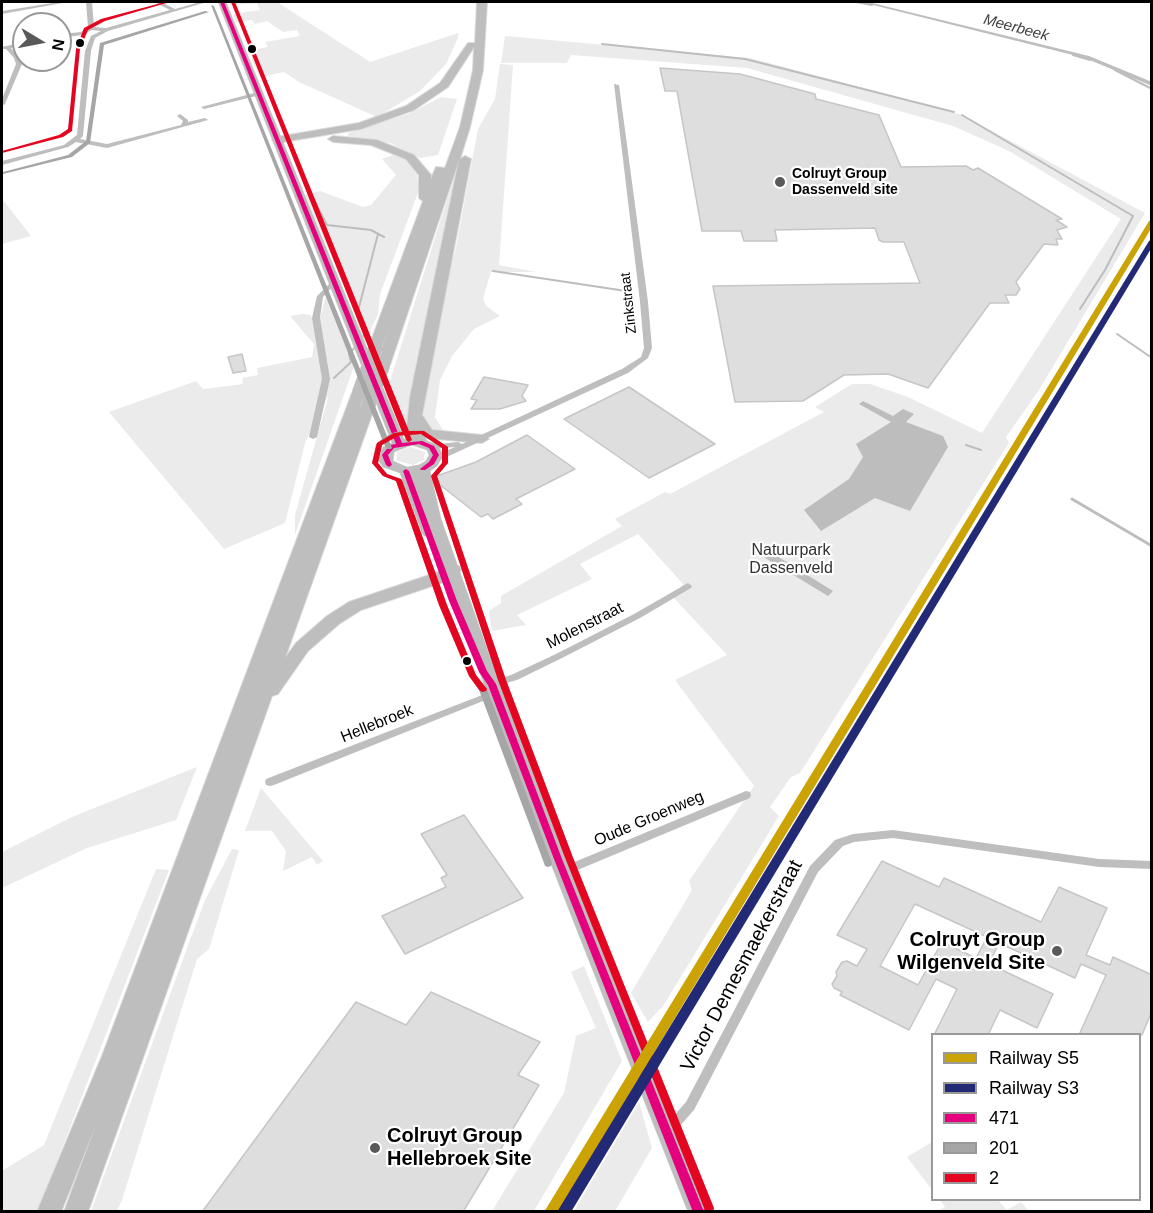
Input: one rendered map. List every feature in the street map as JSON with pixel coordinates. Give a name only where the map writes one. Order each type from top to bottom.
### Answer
[{"type":"highway","points":[[76,1212],[259,708],[275,642],[359,393],[454,127],[471,45],[472,2]]},
{"type":"highway","points":[[49,1212],[113,1056],[367,410],[465,127],[478,70],[482,2]]},
{"type":"highway","points":[[278,143],[339,132],[404,111],[444,85],[471,45]]},
{"type":"highway","points":[[429,449],[414,427],[470,134],[465,127]]},
{"type":"highway","points":[[278,143],[346,139],[373,142],[399,150],[419,165],[425,175],[427,207]]},
{"type":"highway","points":[[416,413],[422,428],[435,436],[482,439]]},
{"type":"highway","points":[[259,708],[297,654],[318,632],[356,606],[381,596],[437,586],[449,578]]},
{"type":"main road","points":[[222,2],[399,444]]},
{"type":"main road","points":[[423,469],[406,471],[392,467],[385,459],[388,450],[399,444],[429,449],[423,469],[423,478],[449,578]]},
{"type":"main road","points":[[406,471],[699,1212]]},
{"type":"street","points":[[2,13],[65,2]]},
{"type":"street","points":[[89,2],[91,28]]},
{"type":"street","points":[[158,2],[174,10]]},
{"type":"street","points":[[2,163],[51,151],[77,140],[82,133],[88,51],[93,37],[106,30],[204,2]]},
{"type":"street","points":[[864,2],[1087,57],[1152,84]]},
{"type":"street","points":[[72,34],[82,33],[91,28],[106,30]]},
{"type":"street","points":[[82,33],[93,37]]},
{"type":"street","points":[[2,104],[19,64],[17,58],[4,48]]},
{"type":"street","name":"Zinkstraat","points":[[429,449],[482,439],[625,371],[644,358],[648,348],[616,85]]},
{"type":"street","points":[[204,107],[258,93]]},
{"type":"street","points":[[180,116],[187,124]]},
{"type":"street","points":[[77,140],[107,146],[205,120]]},
{"type":"street","points":[[313,437],[326,379],[316,318],[320,296],[333,283]]},
{"type":"street","name":"Molenstraat","points":[[493,688],[637,616],[688,586]]},
{"type":"street","name":"Hellebroek","points":[[270,782],[493,688]]},
{"type":"street","name":"Oude Groenweg","points":[[564,871],[746,795]]},
{"type":"street","name":"Victor Demesmaekerstraat","points":[[663,1123],[690,1106],[814,869],[839,843],[853,838],[893,834],[1099,863],[1152,865]]},
{"type":"green space","points":[[230,2],[277,2],[370,62],[458,33],[458,38],[446,64],[420,91],[377,117],[299,82],[284,72],[260,77],[252,60],[252,50],[268,47],[265,42],[300,36],[297,30],[283,32],[267,21],[255,24],[252,20],[236,22],[233,14],[260,10],[257,3],[231,5]]},
{"type":"green space","name":"Natuurpark Dassenveld","points":[[505,36],[750,58],[872,90],[962,115],[1145,213],[1039,390],[1006,437],[1009,443],[800,773],[791,777],[770,807],[779,816],[663,1006],[648,1022],[631,993],[692,890],[689,881],[754,786],[675,680],[727,655],[673,597],[683,584],[638,534],[580,564],[592,579],[517,615],[526,625],[492,631],[489,611],[501,603],[501,596],[622,526],[615,519],[665,492],[670,494],[824,412],[815,407],[852,384],[870,384],[908,397],[982,433],[1121,219],[1009,151],[953,126],[747,68],[571,55],[567,63],[501,63]]},
{"type":"green space","points":[[500,64],[513,65],[499,265],[536,272],[491,272],[483,298],[486,306],[500,316],[474,329],[452,356],[440,380],[435,417],[443,430],[449,431],[430,431],[422,416],[442,294],[455,252],[478,129],[495,99]]},
{"type":"green space","points":[[441,97],[457,99],[438,155],[420,158],[390,143],[348,136],[348,133],[408,114]]},
{"type":"green space","points":[[396,154],[406,159],[417,173],[419,190],[380,294],[378,314],[364,344],[354,309],[305,195],[320,191],[363,207],[371,205],[396,175],[382,159]]},
{"type":"green space","points":[[454,177],[458,177],[411,389],[412,435],[404,433],[386,394]]},
{"type":"green space","points":[[2,199],[7,205],[31,236],[2,244]]},
{"type":"green space","points":[[330,294],[355,363],[295,535],[295,515],[329,394],[305,443],[285,523],[224,549],[109,412],[196,381],[203,389],[243,384],[242,378],[258,375],[257,368],[312,357],[314,344],[290,316],[311,315],[316,336],[326,295]]},
{"type":"green space","points":[[410,447],[425,452],[424,460],[413,465],[397,461],[397,452]]},
{"type":"green space","points":[[197,767],[176,820],[87,848],[2,888],[2,852],[72,817]]},
{"type":"green space","points":[[261,788],[323,861],[317,865],[312,857],[283,871],[286,851],[272,831],[245,831]]},
{"type":"green space","points":[[232,849],[239,850],[209,949],[197,959],[122,1200],[117,1211],[91,1211],[206,898]]},
{"type":"green space","points":[[156,869],[169,870],[38,1211],[2,1212],[2,1171],[44,1145]]},
{"type":"green space","points":[[584,966],[622,1061],[534,1211],[492,1211],[564,1093],[576,1036],[596,1028],[571,972]]},
{"type":"green space","points":[[639,1102],[652,1148],[615,1211],[574,1211]]},
{"type":"green space","points":[[931,1143],[931,1189],[907,1157]]},
{"type":"green space","points":[[941,1201],[999,1201],[1007,1210],[1021,1202],[1029,1211],[937,1211],[945,1207]]},
{"type":"shaded area","points":[[863,401],[893,416],[903,409],[914,414],[906,422],[943,436],[948,447],[910,511],[875,498],[821,531],[804,510],[849,479],[863,457],[856,444],[891,422],[859,404]]},
{"type":"shaded area","points":[[767,551],[833,591],[828,596],[762,556]]},
{"type":"building","points":[[660,68],[740,74],[815,94],[816,99],[879,115],[901,167],[966,166],[973,170],[978,168],[1062,219],[1056,220],[1067,227],[1057,230],[1062,239],[1056,239],[1058,245],[1044,244],[1016,282],[1020,289],[1016,295],[1005,295],[1009,303],[990,303],[928,388],[888,374],[844,375],[803,401],[735,402],[713,286],[920,283],[904,242],[883,242],[879,240],[875,228],[775,230],[777,241],[744,241],[741,231],[702,231],[677,91],[665,91]]},
{"type":"building","points":[[242,354],[246,371],[233,373],[228,357]]},
{"type":"building","points":[[484,377],[528,385],[522,396],[526,401],[500,409],[471,409],[477,400],[471,399]]},
{"type":"building","points":[[629,387],[715,444],[649,478],[564,419]]},
{"type":"building","points":[[527,435],[575,469],[516,499],[522,504],[493,519],[488,514],[481,517],[435,481],[434,477],[476,462]]},
{"type":"building","points":[[464,815],[523,898],[405,954],[382,916],[446,887],[441,878],[447,875],[421,834]]},
{"type":"building","name":"Colruyt Group Wilgenveld Site","points":[[882,861],[939,887],[944,878],[1041,922],[1059,887],[1107,908],[1086,955],[1110,965],[1113,957],[1152,975],[1152,1011],[1142,1035],[1141,1033],[1080,1033],[1106,975],[1081,964],[1075,978],[999,943],[989,964],[1053,994],[1037,1028],[1000,1010],[989,1033],[935,1033],[957,989],[936,979],[909,1030],[840,995],[842,992],[834,988],[832,984],[842,962],[847,961],[857,966],[867,949],[837,935]],"holes":[[[915,904],[987,937],[976,958],[942,942],[918,985],[880,966]]]},
{"type":"building","name":"Colruyt Group Hellebroek Site","points":[[431,992],[540,1042],[518,1075],[539,1085],[463,1212],[202,1212],[356,1002],[406,1025]]},
{"type":"waterway","name":"Meerbeek","points":[[856,2],[872,5]]},
{"type":"waterway","points":[[602,44],[745,59],[954,112]]},
{"type":"waterway","name":"Meerbeek","points":[[1073,55],[1090,60]]},
{"type":"waterway","name":"Meerbeek","points":[[1115,70],[1152,89]]},
{"type":"waterway","points":[[962,115],[1133,216],[1105,270],[1080,309]]},
{"type":"waterway","points":[[312,196],[327,225],[371,230],[384,237]]},
{"type":"waterway","points":[[361,339],[365,334],[358,311],[378,234]]},
{"type":"waterway","points":[[493,271],[626,291]]},
{"type":"waterway","points":[[1117,334],[1152,358]]},
{"type":"waterway","points":[[334,378],[351,362],[349,354],[357,345]]},
{"type":"waterway","points":[[966,445],[981,450]]},
{"type":"waterway","points":[[1072,499],[1152,546]]},
{"type":"rail line","name":"S5","points":[[550,1212],[1152,221]]},
{"type":"rail line","name":"S3","points":[[563,1212],[1152,241]]},
{"type":"transit line","name":"2","points":[[2,152],[61,136],[70,130],[78,49],[86,29],[103,20],[168,2]]},
{"type":"transit line","name":"471","points":[[222,2],[399,444]]},
{"type":"transit line","name":"2","points":[[233,2],[409,440]]},
{"type":"transit line","name":"201","points":[[212,6],[389,448]]},
{"type":"transit line","name":"201","points":[[5,173],[70,156],[88,142],[102,44],[207,12]]},
{"type":"transit line","name":"201","points":[[548,863],[483,689],[473,676],[443,605],[399,480],[385,475],[375,463],[379,444],[395,434],[422,432],[445,447],[445,463],[434,476],[502,680],[568,855]]},
{"type":"transit line","name":"2","points":[[483,689],[473,676],[443,605],[399,480],[385,475],[375,463],[379,444],[396,434],[422,432],[445,447],[445,463],[434,476],[502,680],[568,855],[709,1208]]},
{"type":"transit line","name":"471","points":[[389,465],[385,455],[392,446],[420,442],[432,447],[436,455],[432,463],[423,469]]},
{"type":"transit line","name":"471","points":[[406,471],[453,601],[483,672],[492,684],[558,859],[699,1212]]},
{"type":"place","name":"Colruyt Group Dassenveld site","points":[[780,182]]},
{"type":"place","name":"Colruyt Group Wilgenveld Site","points":[[1057,951]]},
{"type":"place","name":"Colruyt Group Hellebroek Site","points":[[375,1148]]}]
